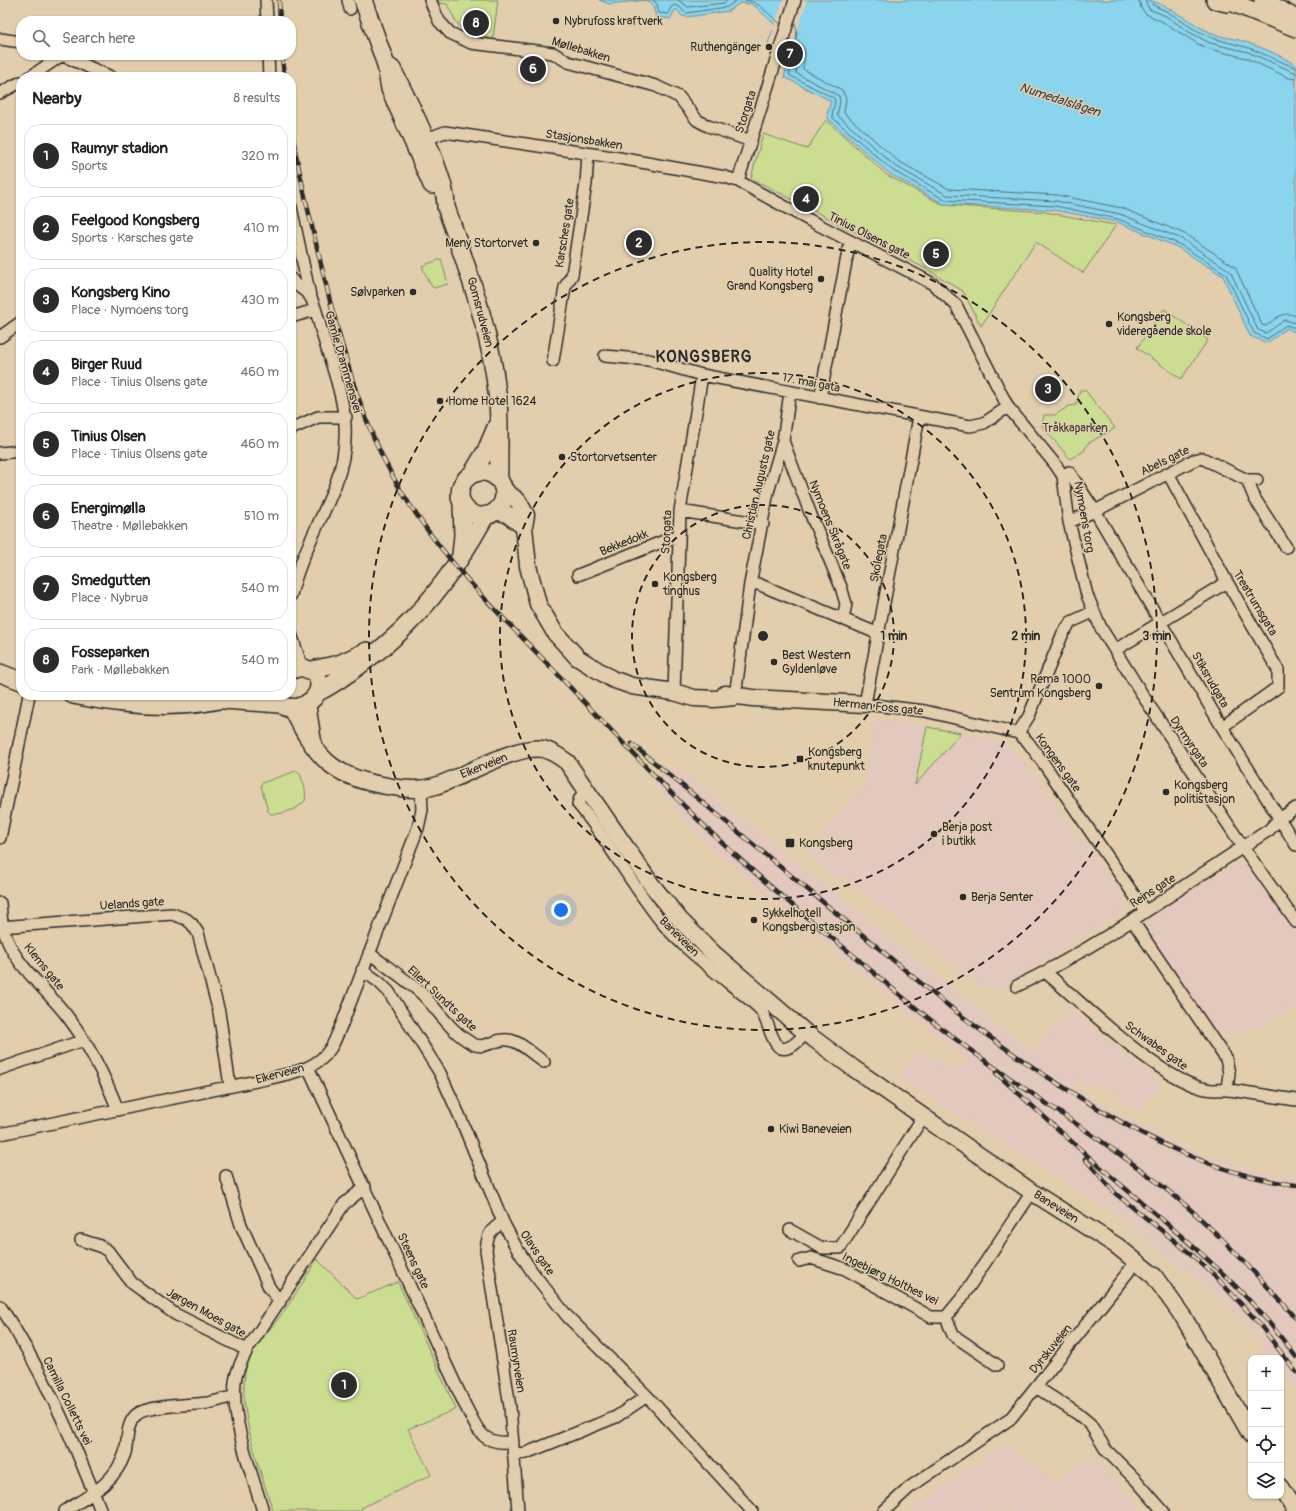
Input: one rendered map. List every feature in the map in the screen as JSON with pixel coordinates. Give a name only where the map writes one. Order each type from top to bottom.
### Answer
[{"type":"main road","points":[[1263,0],[1296,20]]},
{"type":"main road","points":[[1227,1],[1296,28]]},
{"type":"main road","name":"Gomsrudveien","points":[[354,3],[386,65],[390,89],[438,198],[446,207]]},
{"type":"main road","name":"Gomsrudveien","points":[[386,65],[392,69],[426,139],[445,190],[446,207],[485,325],[497,390],[501,485]]},
{"type":"main road","name":"Gomsrudveien","points":[[472,474],[486,452],[499,420]]},
{"type":"main road","points":[[296,699],[337,682],[376,654],[414,619],[437,593],[491,513],[501,504],[501,485],[487,472],[472,474],[462,485],[460,495],[464,535],[460,557]]},
{"type":"main road","name":"Herman Foss gate","points":[[501,485],[518,501],[526,515],[524,527],[528,566],[535,595],[543,615],[561,641],[588,665],[621,683],[644,689],[674,692],[694,689],[714,691],[735,696],[865,704]]},
{"type":"main road","points":[[462,504],[470,512],[481,516],[491,513],[507,514],[524,527]]},
{"type":"main road","points":[[302,669],[339,664],[389,641]]},
{"type":"main road","points":[[296,698],[319,680],[302,669]]},
{"type":"main road","points":[[0,673],[16,679]]},
{"type":"main road","points":[[101,700],[149,705],[177,705],[215,700]]},
{"type":"main road","name":"Eikerveien","points":[[294,700],[301,729],[321,756],[331,766],[355,779],[388,787],[421,789],[442,784],[509,755],[537,749],[549,751]]},
{"type":"main road","name":"Baneveien","points":[[549,751],[567,762],[651,884],[680,920],[708,948],[806,1032],[923,1117],[1032,1192],[1116,1246],[1137,1261],[1154,1276],[1176,1304],[1248,1429]]},
{"type":"main road","points":[[1284,1492],[1296,1511]]},
{"type":"street","points":[[266,0],[267,16]]},
{"type":"street","name":"Møllebakken","points":[[430,0],[439,21],[450,33],[471,43],[553,53],[568,62],[656,86],[679,97],[697,120],[708,126],[751,141]]},
{"type":"street","name":"Storgata","points":[[738,181],[795,0]]},
{"type":"street","points":[[0,39],[16,41]]},
{"type":"street","points":[[37,72],[55,60]]},
{"type":"street","points":[[73,60],[100,72]]},
{"type":"street","points":[[268,60],[269,72]]},
{"type":"street","points":[[0,93],[16,85]]},
{"type":"street","name":"Stasjonsbakken","points":[[426,139],[445,132],[588,154],[717,176],[738,181]]},
{"type":"street","name":"Karsches gate","points":[[553,361],[565,287],[572,275],[586,184],[588,154]]},
{"type":"street","name":"Tinius Olsens gate","points":[[738,181],[933,284],[956,305],[960,312]]},
{"type":"street","points":[[296,230],[310,296]]},
{"type":"street","points":[[820,398],[850,241]]},
{"type":"street","name":"Gamle Drammensvei","points":[[296,283],[310,296],[337,383],[346,418],[345,454],[336,483],[305,554],[296,580]]},
{"type":"street","points":[[296,316],[315,310]]},
{"type":"street","name":"Nymoens torg","points":[[960,312],[1008,407],[1056,464],[1063,476],[1069,522],[1087,596],[1093,612]]},
{"type":"street","points":[[0,337],[16,326]]},
{"type":"street","name":"17. mai gata","points":[[605,356],[649,360],[702,375],[970,426],[984,423],[1008,407]]},
{"type":"street","name":"Storgata","points":[[674,692],[680,511],[702,375]]},
{"type":"street","name":"Christian Augusts gate","points":[[735,696],[750,584],[763,524],[768,492],[783,441],[790,392]]},
{"type":"street","points":[[296,427],[318,417],[346,418]]},
{"type":"street","name":"Skolegata","points":[[865,704],[919,417]]},
{"type":"street","name":"Nymoens Skrågate","points":[[783,441],[811,515],[841,587],[846,604],[843,619]]},
{"type":"street","points":[[0,453],[16,451]]},
{"type":"street","name":"Abels gate","points":[[1069,522],[1095,511],[1194,460],[1202,458],[1252,480],[1255,499],[1286,547]]},
{"type":"street","name":"Stiksrudgata","points":[[1063,476],[1069,472],[1095,511],[1222,727],[1296,845]]},
{"type":"street","name":"Treatrumsgata","points":[[1168,473],[1227,582],[1268,650],[1278,670],[1280,679],[1278,687],[1275,690],[1222,727]]},
{"type":"street","points":[[680,511],[763,524]]},
{"type":"street","name":"Bekkedokk","points":[[578,575],[679,535]]},
{"type":"street","points":[[1114,650],[1227,582]]},
{"type":"street","points":[[750,584],[758,584],[878,634]]},
{"type":"street","name":"Dyrmyrgata","points":[[1093,612],[1114,650],[1243,846],[1296,922]]},
{"type":"street","name":"Kongens gate","points":[[1093,612],[1071,622],[1064,633],[1029,716],[1018,733],[1028,742],[1044,764],[1145,912]]},
{"type":"street","points":[[296,650],[302,669]]},
{"type":"street","points":[[0,838],[28,700]]},
{"type":"street","name":"Herman Foss gate","points":[[865,704],[925,711],[1018,733]]},
{"type":"street","name":"Eikerveien","points":[[0,1134],[282,1075],[308,1067],[330,1050],[342,1024],[418,828],[422,810],[421,789]]},
{"type":"street","name":"Baneveien","points":[[586,789],[578,804],[603,836],[664,925],[700,959],[760,1009],[767,1019],[776,1045],[782,1048],[790,1047],[806,1032]]},
{"type":"street","name":"Reins gate","points":[[1017,986],[1045,972],[1145,912],[1269,830],[1279,819],[1296,808]]},
{"type":"street","name":"Klems gate","points":[[0,903],[1,927],[9,944],[22,965],[67,1016],[84,1040],[98,1065],[118,1110]]},
{"type":"street","name":"Uelands gate","points":[[1,927],[146,915],[172,914],[186,919],[192,924],[198,933],[219,1012],[230,1086]]},
{"type":"street","points":[[1132,920],[1219,1047],[1229,1068],[1227,1090]]},
{"type":"street","name":"Eilert Sundts gate","points":[[369,953],[421,993],[452,1029],[472,1044],[479,1046],[493,1043],[497,1040],[509,1040],[516,1042],[544,1062]]},
{"type":"street","name":"Olavs gate","points":[[362,970],[379,982],[389,992],[440,1073],[460,1117],[503,1222],[516,1247],[534,1273],[568,1316],[647,1396],[752,1511]]},
{"type":"street","name":"Schwabes gate","points":[[1045,972],[1119,1036],[1160,1067],[1185,1082],[1206,1089],[1227,1090],[1296,1100]]},
{"type":"street","points":[[0,1069],[84,1040]]},
{"type":"street","name":"Steens gate","points":[[308,1067],[465,1405],[480,1432],[486,1439],[493,1442],[512,1442]]},
{"type":"street","points":[[790,1230],[822,1248],[840,1248],[923,1117]]},
{"type":"street","points":[[226,1176],[241,1225],[269,1287],[280,1302]]},
{"type":"street","name":"Jørgen Moes gate","points":[[263,1511],[238,1421],[235,1381],[238,1368],[247,1350],[344,1204],[364,1187]]},
{"type":"street","name":"Ingebjørg Holthes vei","points":[[946,1317],[961,1299],[1032,1192]]},
{"type":"street","name":"Raumyrveien","points":[[503,1222],[491,1230],[486,1250],[510,1407],[518,1511]]},
{"type":"street","name":"Jørgen Moes gate","points":[[81,1240],[100,1246],[108,1251],[132,1282],[169,1310],[210,1333],[247,1350]]},
{"type":"street","name":"Ingebjørg Holthes vei","points":[[799,1261],[811,1258],[844,1269],[931,1317],[946,1317]]},
{"type":"street","name":"Dyrskuveien","points":[[1137,1261],[1036,1387],[1078,1414],[1090,1424],[1106,1450],[1136,1480],[1163,1511]]},
{"type":"street","name":"Camilla Colletts vei","points":[[0,1306],[49,1390],[74,1442],[101,1511]]},
{"type":"street","name":"Ingebjørg Holthes vei","points":[[946,1317],[953,1335],[997,1365]]},
{"type":"street","points":[[884,1511],[910,1488],[1010,1419],[1036,1387]]},
{"type":"street","points":[[65,1511],[103,1487],[117,1469],[125,1452],[131,1423],[136,1414],[149,1410],[208,1402],[235,1396]]},
{"type":"street","points":[[513,1454],[526,1453],[616,1417],[647,1396]]},
{"type":"shaded area","points":[[875,718],[927,727],[915,784],[961,733],[986,738],[1004,744],[1016,752],[1030,768],[1073,831],[1086,842],[1128,904],[1128,908],[998,990],[984,988],[971,981],[843,875],[838,880],[806,854],[864,784]]},
{"type":"shaded area","points":[[674,763],[1033,1052],[1069,1008],[1161,1084],[1137,1113],[1099,1082],[1092,1089],[1079,1079],[1075,1085],[1095,1101],[1184,1147],[1264,1173],[1296,1177],[1296,1386],[1284,1372],[1284,1355],[1269,1355],[1222,1301],[1112,1212],[899,1079],[918,1051],[957,1071],[966,1060],[708,846],[653,784]]},
{"type":"shaded area","points":[[1238,864],[1253,871],[1296,930],[1296,1005],[1260,1027],[1211,1039],[1139,930],[1155,912]]},
{"type":"shaded area","points":[[1004,1443],[1057,1481],[1094,1455],[1142,1511],[908,1511]]},
{"type":"green space","points":[[438,0],[498,0],[493,39],[468,33],[456,21],[447,4],[439,3]]},
{"type":"green space","points":[[826,120],[887,175],[943,205],[1045,212],[1116,225],[1083,273],[1036,242],[981,326],[963,291],[930,271],[751,178],[763,134],[807,149]]},
{"type":"green space","points":[[441,259],[448,284],[433,288],[422,266]]},
{"type":"green space","points":[[1164,309],[1208,340],[1181,379],[1137,348]]},
{"type":"green space","name":"Tråkkaparken","points":[[1080,390],[1085,390],[1115,428],[1087,444],[1084,451],[1070,459],[1042,426],[1044,415],[1055,415],[1069,406],[1076,405]]},
{"type":"green space","points":[[927,727],[961,733],[915,785]]},
{"type":"green space","points":[[296,771],[299,772],[304,786],[305,801],[290,811],[280,814],[271,814],[268,811],[261,786],[262,783]]},
{"type":"green space","points":[[317,1259],[357,1299],[398,1282],[456,1409],[408,1429],[431,1475],[361,1508],[362,1511],[273,1511],[255,1455],[246,1413],[244,1392],[245,1373],[250,1357],[258,1344],[292,1300]]},
{"type":"water","points":[[599,0],[647,0],[609,4]]},
{"type":"water","name":"Numedalslågen","points":[[647,0],[1149,0],[1174,11],[1212,33],[1246,42],[1282,57],[1296,65],[1296,333],[1287,328],[1267,343],[1250,336],[1223,276],[1177,247],[1117,222],[1054,210],[944,204],[890,174],[829,120],[827,114],[831,101],[784,77],[791,54],[768,43],[773,30],[784,33],[756,7],[751,4],[740,3],[729,11],[687,17],[682,16],[676,9],[670,19],[656,17],[653,6]]},
{"type":"pier","points":[[783,0],[807,0],[790,55],[768,46],[774,28],[777,29],[774,27]]},
{"type":"railway","points":[[279,0],[280,16]]},
{"type":"railway","points":[[282,60],[284,72]]},
{"type":"railway","points":[[296,155],[330,301],[363,412],[381,454],[392,475],[429,533],[450,560],[496,611],[662,783],[700,822],[753,871],[903,998],[941,1028],[1122,1156],[1177,1198],[1224,1241],[1296,1318]]},
{"type":"railway","points":[[632,744],[940,999],[991,1038],[1043,1074],[1130,1127],[1183,1153],[1238,1173],[1296,1185]]},
{"type":"railway","points":[[996,1073],[1089,1157],[1214,1265],[1277,1331],[1296,1357]]},
{"type":"railway","points":[[1085,1159],[1116,1194],[1191,1254],[1215,1276],[1257,1321],[1296,1372]]},
{"type":"place","name":"Nybrufoss kraftverk","points":[[556,21]]},
{"type":"place","name":"Fosseparken","points":[[476,23]]},
{"type":"place","name":"Ruthengänger","points":[[769,47]]},
{"type":"place","name":"Smedgutten","points":[[790,54]]},
{"type":"place","name":"Energimølla","points":[[533,69]]},
{"type":"place","name":"Birger Ruud","points":[[806,199]]},
{"type":"place","name":"Meny Stortorvet","points":[[536,243]]},
{"type":"place","name":"Feelgood Kongsberg","points":[[639,243]]},
{"type":"place","name":"Tinius Olsen","points":[[936,254]]},
{"type":"place","name":"Quality Hotel Grand Kongsberg","points":[[821,279]]},
{"type":"place","name":"Sølvparken","points":[[413,292]]},
{"type":"place","name":"Kongsberg videregående skole","points":[[1109,324]]},
{"type":"place","name":"Kongsberg Kino","points":[[1048,389]]},
{"type":"place","name":"Home Hotel 1624","points":[[440,401]]},
{"type":"place","name":"Stortorvetsenter","points":[[562,457]]},
{"type":"place","name":"Kongsberg tinghus","points":[[655,584]]},
{"type":"place","name":"Best Western Gyldenløve","points":[[774,662]]},
{"type":"place","name":"Rema 1000 Sentrum Kongsberg","points":[[1099,686]]},
{"type":"place","name":"Kongsberg knutepunkt","points":[[800,759]]},
{"type":"place","name":"Kongsberg politistasjon","points":[[1166,792]]},
{"type":"place","name":"Berja post i butikk","points":[[934,834]]},
{"type":"place","name":"Kongsberg","points":[[790,843]]},
{"type":"place","name":"Berja Senter","points":[[963,897]]},
{"type":"place","name":"Sykkelhotell Kongsberg stasjon","points":[[754,920]]},
{"type":"place","name":"Kiwi Baneveien","points":[[771,1129]]},
{"type":"place","name":"Raumyr stadion","points":[[344,1385]]},
{"type":"district","name":"KONGSBERG","points":[[704,357]]}]
